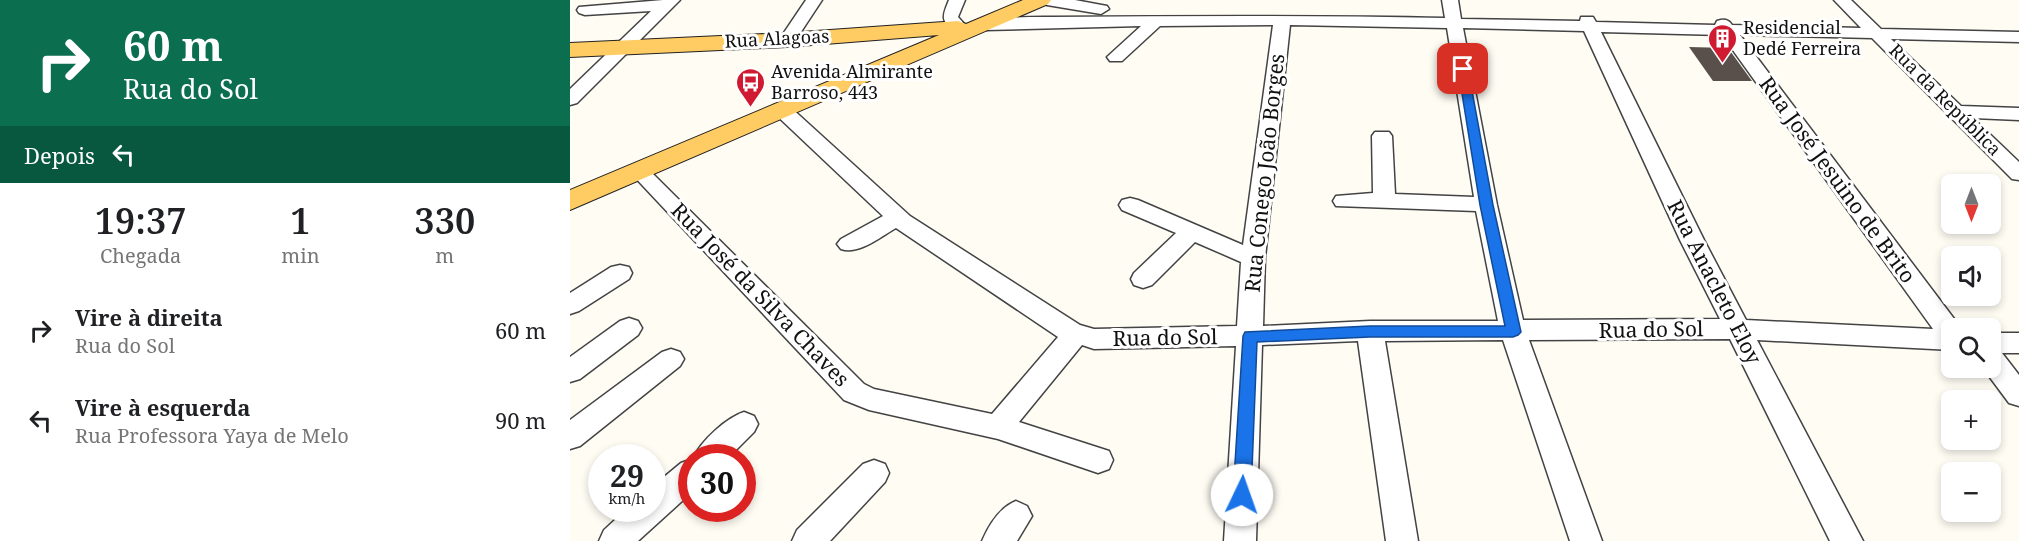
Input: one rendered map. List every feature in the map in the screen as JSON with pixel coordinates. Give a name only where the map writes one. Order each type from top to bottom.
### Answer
[{"type":"main road","points":[[570,190],[1022,0]]},
{"type":"main road","points":[[570,201],[638,170],[1041,0]]},
{"type":"main road","name":"Rua Alagoas","points":[[570,50],[787,40],[985,25]]},
{"type":"street","points":[[787,40],[814,0]]},
{"type":"street","points":[[957,0],[950,17],[951,21],[959,27]]},
{"type":"street","points":[[1047,0],[1109,10],[1453,14],[1588,24],[2019,37]]},
{"type":"street","name":"Rua da República","points":[[1842,0],[2019,174]]},
{"type":"street","points":[[585,10],[669,3]]},
{"type":"street","points":[[570,99],[669,3]]},
{"type":"street","points":[[985,25],[1040,22],[1282,20],[1453,14]]},
{"type":"street","points":[[1453,14],[1486,205],[1513,332],[1586,541]]},
{"type":"street","name":"Rua Conego João Borges","points":[[1240,541],[1253,258],[1282,20]]},
{"type":"street","points":[[1116,57],[1155,22]]},
{"type":"street","name":"Rua Anacleto Eloy","points":[[1588,24],[1738,329],[1847,541]]},
{"type":"street","name":"Rua José Jesuino de Brito","points":[[1726,27],[1941,323]]},
{"type":"street","points":[[1874,31],[2019,30]]},
{"type":"street","name":"Rua do Sol","points":[[781,109],[898,217],[1041,314],[1076,334],[1101,339],[1370,331],[1738,329],[1941,338]]},
{"type":"street","points":[[1957,112],[2019,114]]},
{"type":"street","points":[[1382,136],[1383,200]]},
{"type":"street","name":"Rua José da Silva Chaves","points":[[638,170],[854,392],[869,399],[998,427],[1098,460]]},
{"type":"street","points":[[1344,201],[1383,200],[1486,205]]},
{"type":"street","points":[[1130,205],[1253,258]]},
{"type":"street","points":[[849,244],[898,217]]},
{"type":"street","points":[[1143,279],[1191,232]]},
{"type":"street","points":[[570,305],[620,273]]},
{"type":"street","points":[[570,371],[629,328]]},
{"type":"street","points":[[1370,331],[1402,541]]},
{"type":"street","points":[[998,427],[1076,334]]},
{"type":"street","points":[[2001,343],[2019,343]]},
{"type":"street","points":[[570,437],[670,360]]},
{"type":"street","points":[[2001,371],[2019,395]]},
{"type":"street","points":[[723,444],[744,424]]},
{"type":"street","points":[[808,541],[874,473]]},
{"type":"street","points":[[666,495],[678,485]]},
{"type":"street","points":[[615,541],[636,522]]},
{"type":"building","name":"Residencial Dedé Ferreira","points":[[1689,47],[1728,48],[1752,81],[1713,81]]},
{"type":"place","name":"Residencial Dedé Ferreira","points":[[1722,64]]},
{"type":"place","name":"Avenida Almirante Barroso, 443","points":[[750,108]]},
{"type":"route","points":[[1242,495],[1250,336],[1370,331],[1513,332],[1486,205],[1463,69]]}]
